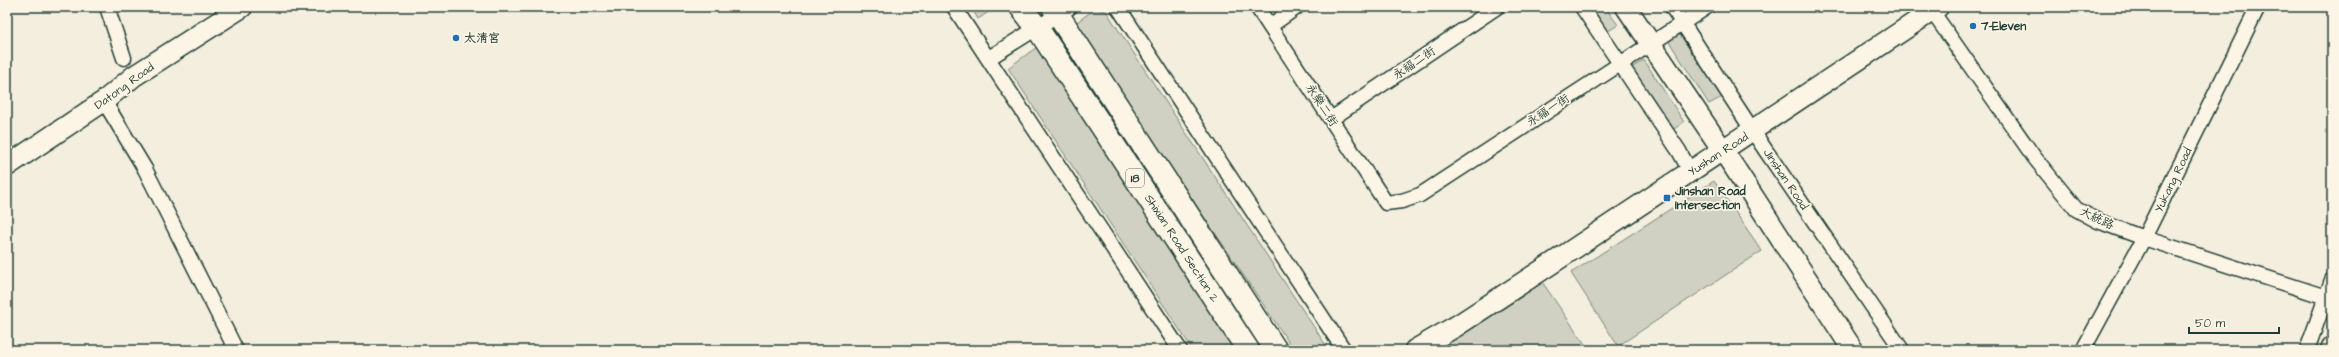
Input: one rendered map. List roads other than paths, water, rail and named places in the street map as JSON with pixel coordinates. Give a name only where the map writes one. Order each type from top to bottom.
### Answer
[{"type":"main road","name":"Shixian Road Section 2","points":[[1021,7],[1038,29],[1248,350]]},
{"type":"main road","name":"Shixian Road Section 2","points":[[1061,10],[1276,350]]},
{"type":"street","points":[[107,7],[124,58]]},
{"type":"street","name":"Datong Road","points":[[7,166],[104,101],[134,76],[242,7]]},
{"type":"street","points":[[954,7],[1180,350]]},
{"type":"street","points":[[1118,7],[1344,350]]},
{"type":"street","name":"永樂二街","points":[[1257,7],[1386,203]]},
{"type":"street","points":[[1270,26],[1297,7]]},
{"type":"street","name":"永福二街","points":[[1331,119],[1497,7]]},
{"type":"street","points":[[1582,7],[1679,151],[1690,172]]},
{"type":"street","points":[[1626,7],[1649,44],[1723,151],[1853,350]]},
{"type":"street","name":"Jinshan Road","points":[[1672,7],[1753,130],[1902,350]]},
{"type":"street","name":"永福一街","points":[[1386,203],[1402,201],[1420,195],[1707,7]]},
{"type":"street","name":"Yukang Road","points":[[2083,350],[2144,238],[2258,7]]},
{"type":"street","name":"大統路","points":[[1933,8],[2034,157],[2076,209],[2098,221],[2144,238],[2329,298]]},
{"type":"street","name":"Yushan Road","points":[[1415,350],[1458,325],[1723,151],[1933,8]]},
{"type":"street","points":[[989,58],[1038,29],[1061,10]]},
{"type":"street","points":[[104,101],[145,168],[236,350]]},
{"type":"street","points":[[2308,350],[2329,298],[2332,280]]},
{"type":"place","name":"7-Eleven","points":[[1973,26]]},
{"type":"place","name":"太清宮","points":[[456,38]]},
{"type":"place","name":"Jinshan Road Intersection","points":[[1667,198]]}]
